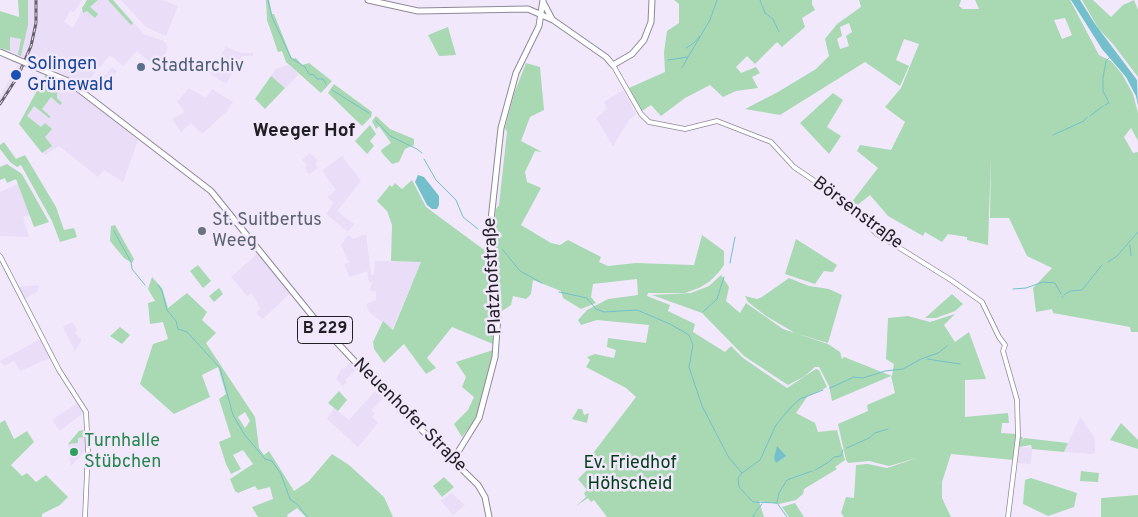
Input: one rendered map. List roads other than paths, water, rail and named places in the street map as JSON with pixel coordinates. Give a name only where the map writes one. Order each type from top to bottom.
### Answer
[{"type":"main road","points":[[368,0],[418,11],[531,10],[553,20],[606,57],[613,65],[632,54],[644,40],[651,22],[652,0]]},
{"type":"main road","points":[[531,10],[543,1],[553,20]]},
{"type":"main road","name":"Platzhofstraße","points":[[451,458],[460,448],[479,418],[495,357],[498,315],[490,229],[501,128],[516,73],[539,26],[543,1]]},
{"type":"main road","points":[[531,10],[537,17],[539,26],[546,21],[553,20]]},
{"type":"main road","name":"Neuenhofer Straße","points":[[0,52],[68,81],[214,194],[315,320],[388,397],[478,485],[487,502],[489,517]]},
{"type":"street","name":"Börsenstraße","points":[[613,65],[641,114],[649,122],[685,129],[715,120],[771,142],[794,167],[844,201],[877,234],[977,297],[984,305],[1000,339],[1005,345],[1003,351],[1016,395],[1018,418],[1008,517]]},
{"type":"street","points":[[0,256],[59,370],[86,412],[88,450],[85,517]]},
{"type":"water","points":[[1071,0],[1080,0],[1095,24],[1137,80],[1138,106],[1136,96],[1126,77],[1102,49]]},
{"type":"water","points":[[418,175],[424,177],[439,196],[437,209],[432,209],[427,205],[415,182]]},
{"type":"water","points":[[777,446],[786,456],[776,463],[774,458]]},
{"type":"waterway","points":[[268,0],[272,17],[291,58],[305,67],[309,74],[314,75],[317,79],[323,79],[326,84]]},
{"type":"waterway","points":[[668,60],[688,57],[710,20],[717,0]]},
{"type":"waterway","points":[[760,0],[765,13],[773,19],[779,32]]},
{"type":"waterway","points":[[686,48],[700,36]]},
{"type":"waterway","points":[[1105,105],[1109,103],[1103,91],[1103,78],[1106,61],[1111,56]]},
{"type":"waterway","points":[[682,68],[688,57]]},
{"type":"waterway","points":[[332,90],[369,113]]},
{"type":"waterway","points":[[1090,116],[1103,106]]},
{"type":"waterway","points":[[1053,135],[1084,121],[1087,117]]},
{"type":"waterway","points":[[376,121],[390,136],[422,153]]},
{"type":"waterway","points":[[424,159],[436,180],[456,200],[463,217],[478,229]]},
{"type":"waterway","points":[[114,231],[131,262],[132,269],[145,285]]},
{"type":"waterway","points":[[1108,262],[1117,256],[1138,232]]},
{"type":"waterway","points":[[730,263],[735,237]]},
{"type":"waterway","points":[[1130,245],[1131,256]]},
{"type":"waterway","points":[[502,249],[520,271],[542,283]]},
{"type":"waterway","points":[[1064,295],[1070,291],[1082,290],[1102,265]]},
{"type":"waterway","points":[[703,312],[717,299],[724,277]]},
{"type":"waterway","points":[[1013,289],[1026,288],[1043,282],[1055,283],[1061,294]]},
{"type":"waterway","points":[[158,285],[162,291],[167,310],[176,321],[178,329],[187,332],[220,368],[233,415],[244,434],[265,459],[272,461],[281,474],[290,499],[298,505],[307,517]]},
{"type":"waterway","points":[[559,292],[587,298],[596,309],[604,312],[637,310],[670,324],[689,335],[693,345],[689,367],[702,406],[729,458],[742,473],[738,478],[739,487],[753,502],[777,503],[787,517]]},
{"type":"waterway","points":[[853,377],[863,378],[885,371],[903,369],[921,359],[938,353],[947,346]]},
{"type":"waterway","points":[[927,359],[960,364]]},
{"type":"waterway","points":[[830,388],[852,378]]},
{"type":"waterway","points":[[742,473],[760,460],[776,425],[791,407],[800,399],[823,390]]},
{"type":"waterway","points":[[847,448],[869,438],[875,433],[888,429]]},
{"type":"waterway","points":[[815,470],[834,457],[841,456],[843,450]]},
{"type":"waterway","points":[[777,502],[779,493],[787,480],[812,471]]},
{"type":"waterway","points":[[756,511],[762,504]]},
{"type":"waterway","points":[[753,517],[755,513]]},
{"type":"railway","points":[[0,104],[18,76],[31,46],[36,23],[36,0]]},
{"type":"place","name":"Stadtarchiv","points":[[141,67]]},
{"type":"place","name":"Solingen Grünewald","points":[[16,75]]},
{"type":"place","name":"St. Suitbertus Weeg","points":[[202,231]]},
{"type":"place","name":"Turnhalle Stübchen","points":[[74,452]]},
{"type":"district","name":"Weeger Hof","points":[[304,132]]},
{"type":"park label","name":"Ev. Friedhof Höhscheid","points":[[630,474]]}]
